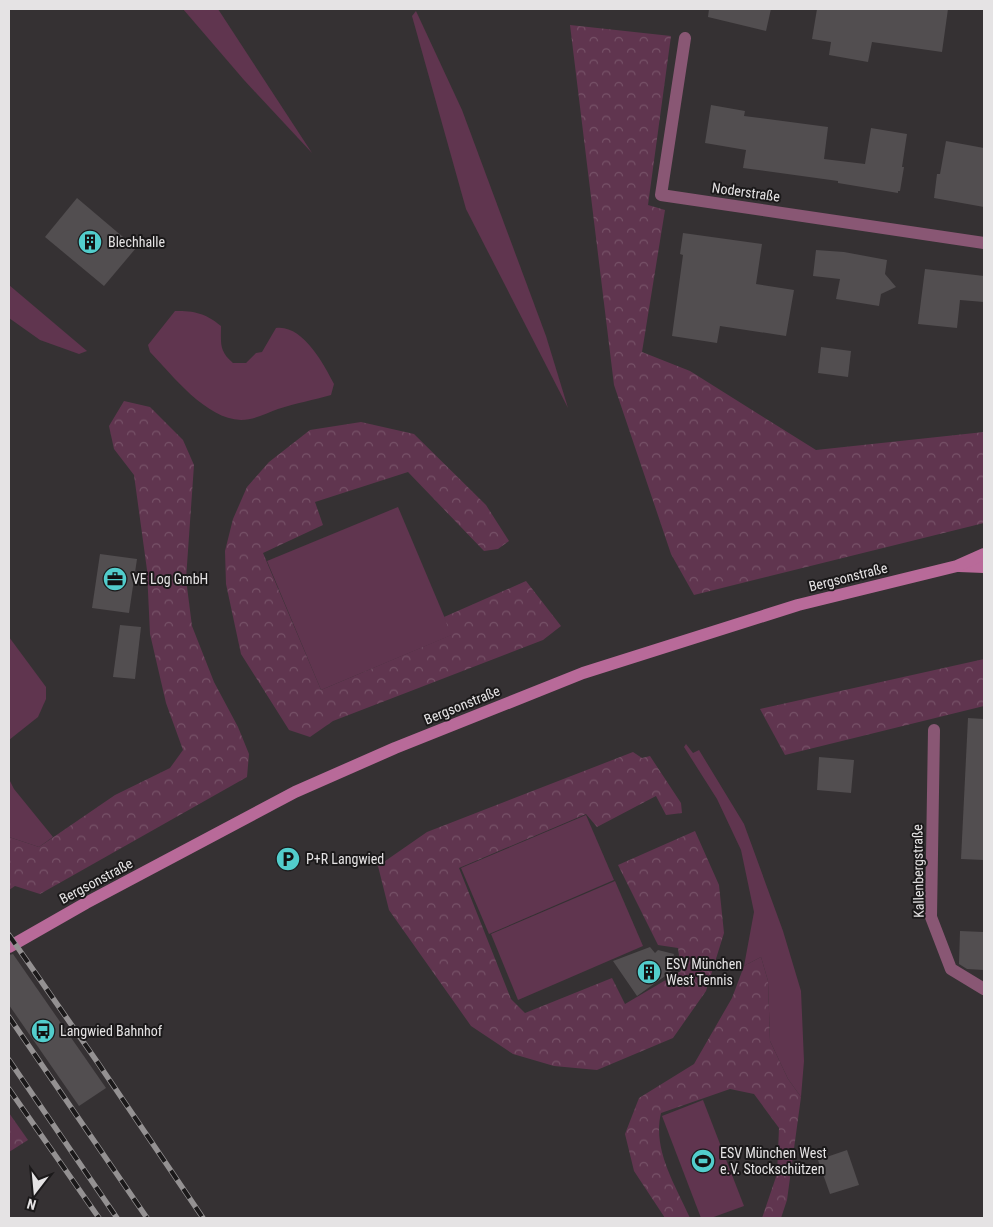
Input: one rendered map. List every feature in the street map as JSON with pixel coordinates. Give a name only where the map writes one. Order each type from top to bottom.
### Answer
[{"type":"street","name":"Noderstraße","points":[[685,38],[661,195],[984,243]]},
{"type":"street","name":"Bergsonstraße","points":[[9,947],[86,903],[295,792],[394,748],[592,670],[798,605],[957,566],[984,554]]},
{"type":"street","name":"Bergsonstraße","points":[[957,566],[984,567]]},
{"type":"street","name":"Kallenbergstraße","points":[[934,730],[931,916],[951,970],[984,989]]},
{"type":"green space","points":[[183,9],[218,9],[312,153],[244,80]]},
{"type":"green space","points":[[416,11],[462,110],[546,336],[568,408],[466,209],[412,16]]},
{"type":"green space","points":[[570,25],[671,36],[648,205],[665,210],[642,352],[690,371],[816,450],[984,432],[984,523],[694,595],[671,554],[614,385]]},
{"type":"green space","points":[[9,285],[87,351],[79,354],[40,340],[9,318]]},
{"type":"green space","points":[[175,311],[200,314],[221,326],[223,351],[233,363],[246,363],[256,353],[262,352],[276,328],[286,328],[295,332],[311,347],[324,366],[334,384],[331,395],[246,420],[228,418],[215,412],[191,395],[150,352],[148,345]]},
{"type":"green space","points":[[124,401],[150,407],[183,440],[194,465],[186,579],[192,626],[214,682],[238,727],[249,754],[247,777],[40,894],[15,886],[9,890],[9,837],[39,847],[115,795],[170,768],[183,750],[166,703],[150,634],[147,570],[134,475],[114,449],[109,426]]},
{"type":"green space","points":[[361,422],[414,434],[486,505],[509,541],[498,549],[484,551],[408,472],[315,502],[323,525],[263,553],[321,690],[451,635],[444,617],[526,581],[561,626],[543,640],[333,721],[310,737],[289,730],[241,654],[226,584],[225,551],[233,519],[247,487],[269,462],[310,430]]},
{"type":"green space","points":[[398,507],[452,635],[321,690],[267,561]]},
{"type":"green space","points":[[9,637],[46,687],[46,699],[38,717],[9,740]]},
{"type":"green space","points":[[984,659],[984,706],[785,755],[760,709]]},
{"type":"green space","points":[[686,744],[693,753],[699,750],[744,824],[783,931],[801,991],[804,1061],[801,1097],[788,1079],[770,1041],[768,981],[761,957],[744,966],[754,912],[741,850],[717,799],[684,747]]},
{"type":"green space","points":[[633,752],[642,758],[650,756],[681,803],[682,813],[666,815],[656,796],[597,827],[586,814],[459,868],[511,999],[525,1013],[612,978],[625,1004],[681,971],[678,948],[658,945],[618,865],[695,831],[719,885],[724,933],[706,991],[673,1038],[597,1070],[554,1066],[513,1054],[471,1026],[389,910],[378,866],[427,832]]},
{"type":"green space","points":[[9,779],[14,789],[53,837],[39,847],[9,837]]},
{"type":"green space","points":[[586,815],[614,880],[489,934],[461,868]]},
{"type":"green space","points":[[615,881],[643,946],[518,1000],[491,934]]},
{"type":"green space","points":[[761,957],[768,981],[770,1041],[788,1079],[801,1097],[787,1200],[781,1218],[762,1218],[777,1174],[779,1128],[754,1094],[730,1089],[661,1113],[659,1127],[663,1154],[672,1180],[690,1218],[665,1218],[634,1171],[625,1134],[639,1098],[694,1064],[732,998],[744,966]]},
{"type":"green space","name":"ESV München West e.V. Stockschützen","points":[[703,1100],[744,1206],[711,1218],[701,1218],[662,1116]]},
{"type":"green space","points":[[9,1113],[28,1140],[9,1152]]},
{"type":"building","points":[[709,9],[771,9],[766,31],[708,17]]},
{"type":"building","points":[[817,9],[948,9],[942,52],[872,42],[868,62],[829,55],[831,42],[812,39]]},
{"type":"building","points":[[711,105],[745,111],[744,116],[828,127],[824,159],[865,164],[871,128],[907,134],[900,191],[898,193],[838,183],[838,181],[743,168],[746,150],[705,143]]},
{"type":"building","points":[[946,141],[984,148],[984,207],[934,198],[937,174],[940,174]]},
{"type":"building","name":"Blechhalle","points":[[77,198],[136,248],[104,286],[45,237]]},
{"type":"building","points":[[683,233],[762,244],[756,284],[794,290],[786,336],[720,326],[717,343],[672,336],[683,255],[680,254]]},
{"type":"building","points":[[816,250],[844,252],[887,260],[885,274],[896,287],[881,294],[879,306],[836,299],[840,279],[813,276]]},
{"type":"building","points":[[925,269],[984,276],[984,302],[960,300],[957,328],[918,324]]},
{"type":"building","points":[[821,347],[851,351],[848,377],[818,373]]},
{"type":"building","points":[[100,554],[137,559],[129,613],[92,608]]},
{"type":"building","points":[[120,625],[141,627],[135,679],[113,677]]},
{"type":"building","points":[[968,718],[984,719],[984,860],[961,859]]},
{"type":"building","points":[[819,757],[854,760],[851,793],[817,790]]},
{"type":"building","points":[[960,931],[984,932],[984,970],[967,969],[959,964]]},
{"type":"building","name":"ESV München West Tennis","points":[[650,947],[655,953],[658,950],[674,954],[672,964],[675,969],[637,996],[613,961]]},
{"type":"building","points":[[13,954],[106,1088],[79,1106],[9,1005],[9,955]]},
{"type":"building","points":[[847,1150],[859,1185],[830,1194],[818,1160]]},
{"type":"railway","points":[[9,935],[203,1218]]},
{"type":"railway","points":[[9,1017],[147,1218]]},
{"type":"railway","points":[[9,1060],[117,1218]]},
{"type":"railway","points":[[9,1089],[99,1218]]},
{"type":"place","name":"Blechhalle","points":[[90,242]]},
{"type":"place","name":"VE Log GmbH","points":[[115,579]]},
{"type":"place","name":"P+R Langwied","points":[[288,859]]},
{"type":"place","name":"ESV München West Tennis","points":[[649,972]]},
{"type":"place","name":"Langwied Bahnhof","points":[[43,1031]]},
{"type":"place","name":"ESV München West e.V. Stockschützen","points":[[703,1161]]}]
